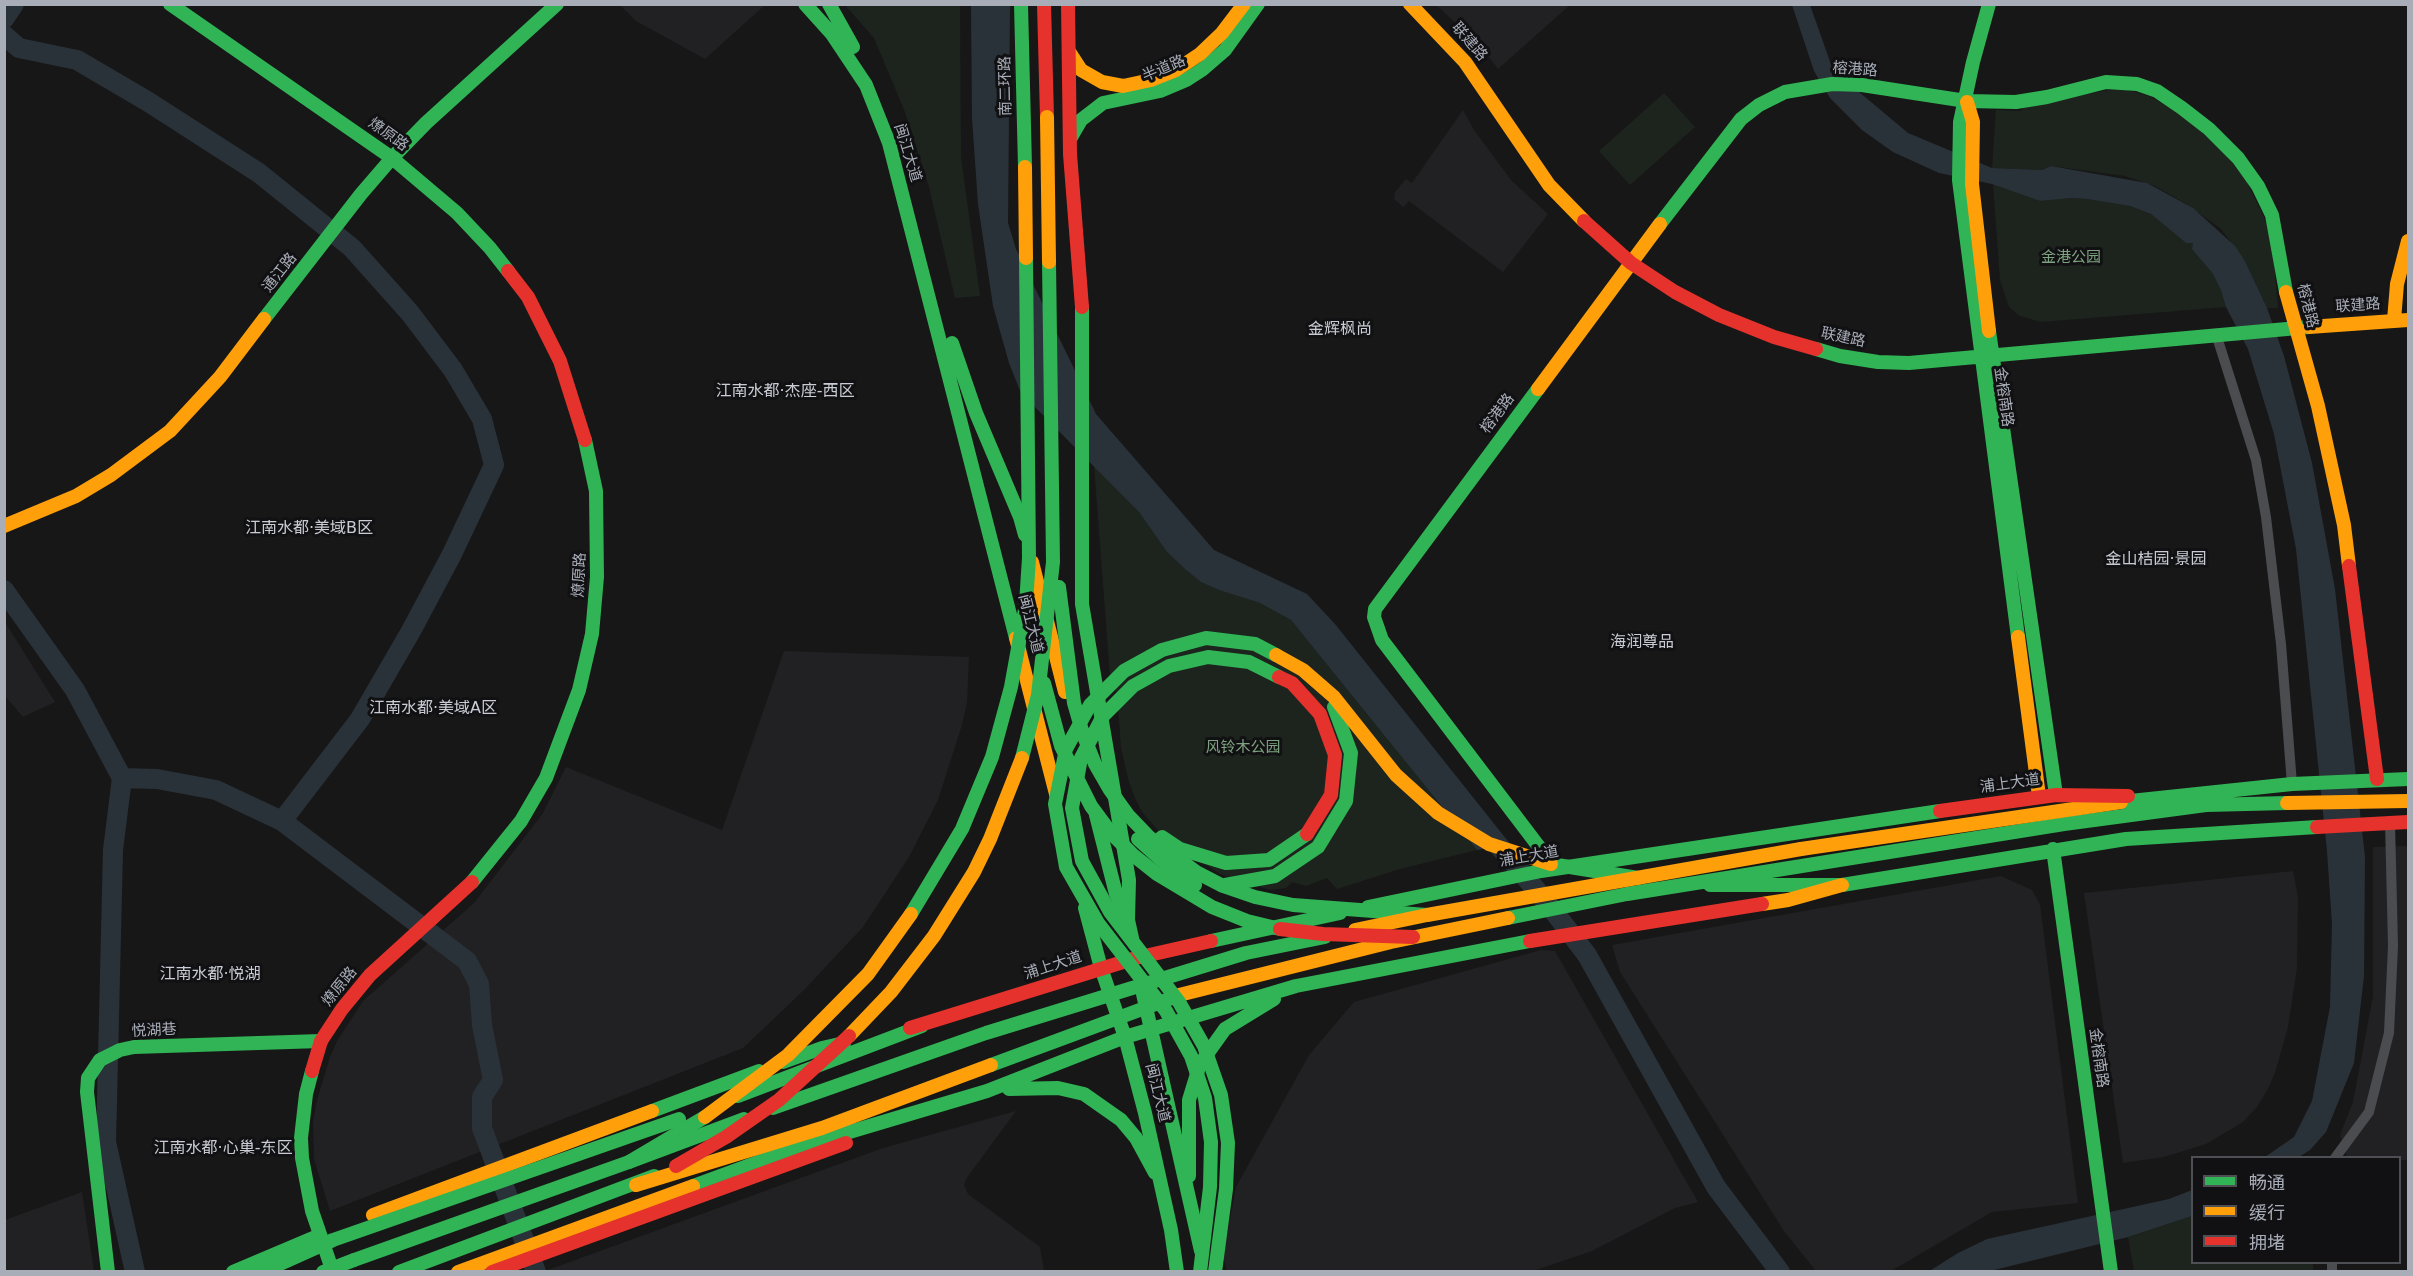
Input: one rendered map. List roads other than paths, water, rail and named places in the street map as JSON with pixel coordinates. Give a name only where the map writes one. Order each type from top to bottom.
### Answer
[{"type":"main road","name":"燎原路","points":[[170,4],[392,158],[433,191],[475,231],[504,264],[528,297],[555,350],[573,398],[590,458],[597,508],[597,577],[592,634],[584,673],[546,778],[521,821],[474,880],[358,988],[321,1041],[306,1094],[301,1138],[304,1178],[333,1272]]},
{"type":"main road","name":"通江路","points":[[4,526],[76,496],[111,475],[170,431],[214,384],[392,158],[426,123],[556,4]]},
{"type":"main road","name":"闽江大道","points":[[805,4],[832,34],[866,85],[889,143],[1101,968],[1125,1037],[1161,1184],[1177,1272]]},
{"type":"main road","name":"闽江大道","points":[[829,4],[874,84],[901,152],[955,354],[976,413],[1020,517],[1116,894],[1128,920],[1150,1030],[1205,1272]]},
{"type":"main road","name":"南二环路","points":[[1021,4],[1029,558]]},
{"type":"main road","points":[[636,1185],[676,1166],[726,1137],[779,1100],[809,1075],[865,1021],[908,971],[960,896],[990,840],[1024,752],[1042,666],[1053,562],[1044,4]]},
{"type":"main road","points":[[1068,4],[1070,140],[1082,314],[1082,604],[1114,803],[1129,880],[1128,920]]},
{"type":"main road","name":"半道路","points":[[1070,53],[1081,70],[1102,82],[1123,86],[1151,80],[1176,70],[1200,54],[1222,33],[1244,4]]},
{"type":"main road","name":"半道路","points":[[1070,140],[1081,120],[1102,103],[1160,91],[1186,80],[1203,69],[1225,50],[1258,4]]},
{"type":"main road","name":"联建路","points":[[1410,4],[1478,78],[1520,145],[1549,185],[1578,216],[1631,263],[1675,292],[1719,315],[1774,337],[1822,352],[1857,359],[1899,363],[2216,334],[2401,320]]},
{"type":"main road","name":"金榕南路","points":[[1989,4],[1960,122],[1959,180],[1986,355],[2038,796]]},
{"type":"main road","name":"榕港路","points":[[1556,869],[1382,640],[1374,617],[1375,609],[1727,136],[1750,111],[1768,100],[1799,89],[1832,84],[1862,85],[1966,101],[2029,101],[2115,82],[2146,87],[2168,98],[2210,129],[2248,171],[2267,202],[2275,227],[2295,328],[2318,406],[2344,525],[2377,779]]},
{"type":"main road","points":[[2401,320],[2397,285],[2409,241]]},
{"type":"main road","points":[[1986,355],[2056,795]]},
{"type":"main road","points":[[1020,517],[1095,690]]},
{"type":"main road","points":[[1029,558],[1041,666],[1049,707],[1061,746],[1091,806],[1111,833],[1133,855],[1183,892],[1247,921],[1282,929],[1323,934],[1413,937]]},
{"type":"main road","points":[[629,1162],[705,1117],[789,1055],[868,974],[908,920],[957,838],[992,757],[1015,668],[1026,604],[1029,558]]},
{"type":"main road","points":[[1053,562],[1062,600],[1074,703],[1083,734],[1095,764],[1128,815],[1150,838],[1196,872],[1223,886],[1255,897],[1293,905],[1427,915]]},
{"type":"main road","points":[[1200,1272],[1210,1188],[1211,1142],[1205,1098],[1191,1056],[1166,1011],[1098,923],[1066,867],[1055,804],[1066,749],[1090,705],[1124,671],[1162,650],[1206,638],[1255,644],[1303,670],[1334,697],[1396,775],[1438,813],[1490,844],[1541,862],[1638,878]]},
{"type":"main road","points":[[1128,815],[1180,849],[1226,863],[1269,860],[1306,834],[1330,795],[1335,755],[1320,714],[1292,683],[1249,662],[1208,657],[1168,666],[1133,686],[1103,716],[1081,758],[1072,808],[1082,861],[1110,912],[1179,1002],[1204,1046],[1221,1095],[1228,1143],[1226,1190],[1215,1272]]},
{"type":"main road","points":[[1133,855],[1173,874],[1223,885],[1275,876],[1318,847],[1346,801],[1351,753],[1334,706],[1303,670]]},
{"type":"main road","name":"浦上大道","points":[[1427,915],[1801,849],[2154,797],[2292,784],[2409,779]]},
{"type":"main road","name":"浦上大道","points":[[922,1026],[1136,958],[1491,880],[2038,796],[2154,797]]},
{"type":"main road","points":[[399,1272],[636,1185],[822,1128],[1179,995],[1413,937],[1694,882],[2064,824],[2206,805],[2409,801]]},
{"type":"main road","points":[[1114,803],[1140,842],[1178,874],[1230,906],[1282,925]]},
{"type":"main road","points":[[496,1270],[987,1091],[1125,1037],[1296,986],[1535,940],[1788,900],[1842,885],[2054,849],[2126,839],[2409,822]]},
{"type":"main road","name":"金榕南路","points":[[2054,849],[2111,1272]]},
{"type":"main road","points":[[1694,882],[1724,886],[1842,885]]},
{"type":"main road","points":[[322,1272],[797,1099],[986,1033],[1246,953],[1427,915]]},
{"type":"main road","points":[[1190,1207],[1188,1110],[1200,1064],[1226,1029],[1296,986]]},
{"type":"main road","points":[[262,1272],[333,1240],[679,1119],[922,1026]]},
{"type":"main road","points":[[233,1272],[320,1235],[822,1048],[922,1026]]},
{"type":"main road","name":"悦湖巷","points":[[108,1272],[87,1092],[88,1078],[100,1060],[120,1050],[134,1047],[321,1041]]},
{"type":"main road","points":[[458,1272],[799,1147],[987,1091],[1036,1087],[1058,1088],[1084,1094],[1121,1120],[1136,1138],[1161,1184]]},
{"type":"street","points":[[2216,334],[2256,460],[2266,517],[2281,644],[2292,784]]},
{"type":"street","points":[[2336,1156],[2369,1112],[2390,1033],[2393,946],[2390,822]]},
{"type":"waterway","points":[[4,19],[14,4]]},
{"type":"waterway","points":[[4,35],[19,48],[77,60],[147,101],[259,173],[352,248],[410,313],[453,370],[482,419],[494,465],[452,554],[360,719],[282,821]]},
{"type":"waterway","points":[[4,590],[75,690],[122,778],[113,850],[106,1142],[135,1272]]},
{"type":"waterway","points":[[122,778],[157,779],[216,790],[282,821],[467,961],[479,984],[482,1025],[493,1080],[482,1097],[482,1128],[536,1272]]},
{"type":"waterway","points":[[1498,845],[1549,905],[1587,955],[1716,1187],[1780,1272]]},
{"type":"district","name":"金辉枫尚","points":[[1340,330]]},
{"type":"district","name":"江南水都·杰座-西区","points":[[785,392]]},
{"type":"district","name":"江南水都·美域B区","points":[[309,529]]},
{"type":"district","name":"金山桔园·景园","points":[[2156,560]]},
{"type":"district","name":"海润尊品","points":[[1642,643]]},
{"type":"district","name":"江南水都·美域A区","points":[[433,709]]},
{"type":"district","name":"江南水都·悦湖","points":[[210,975]]},
{"type":"district","name":"江南水都·心巢-东区","points":[[223,1149]]},
{"type":"park label","name":"金港公园","points":[[2071,258]]},
{"type":"park label","name":"风铃木公园","points":[[1243,748]]}]
